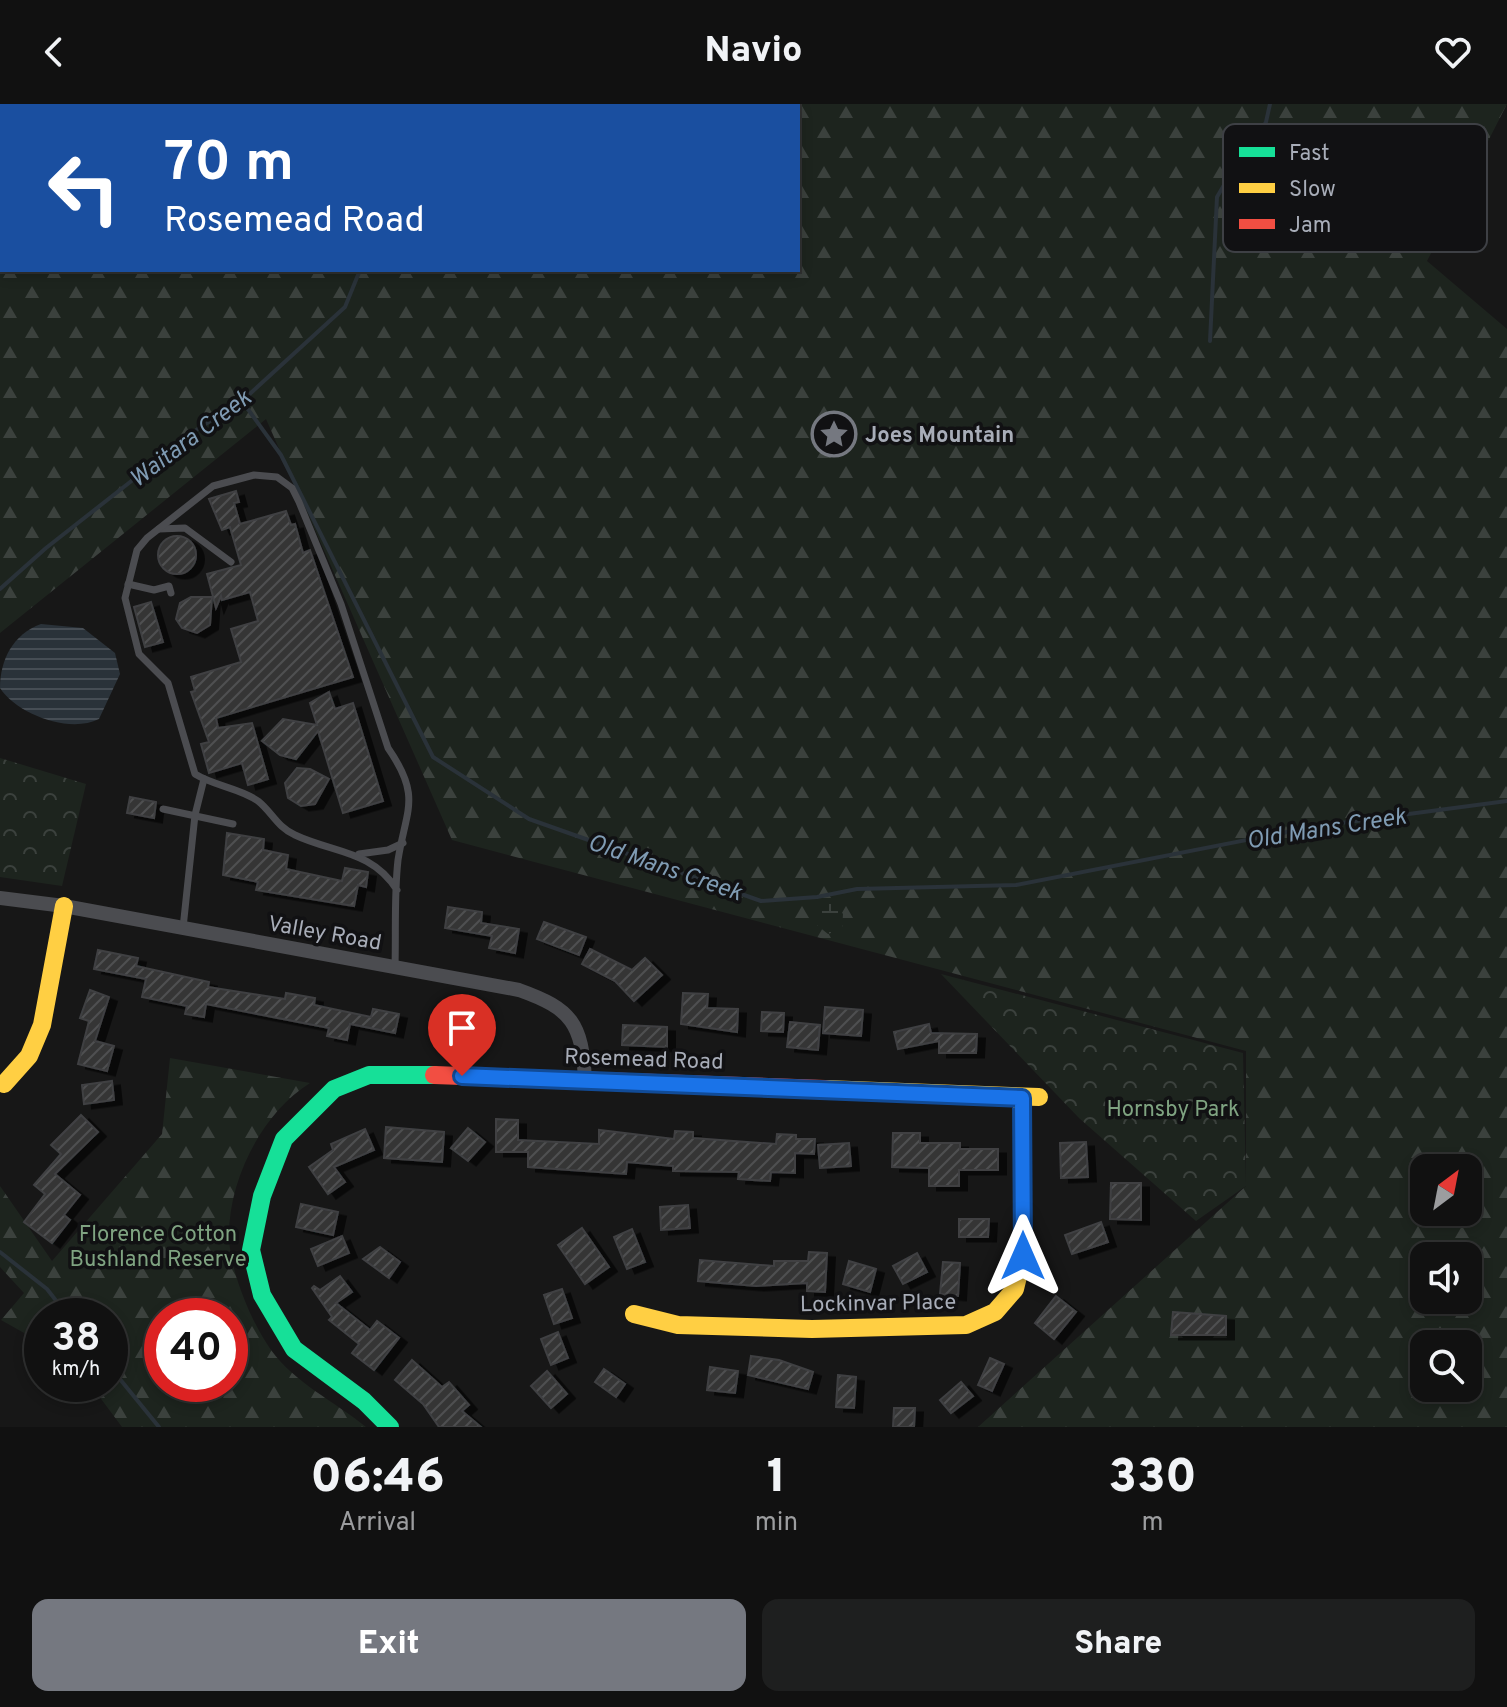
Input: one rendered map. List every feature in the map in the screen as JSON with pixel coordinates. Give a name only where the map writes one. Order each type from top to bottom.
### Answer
[{"type":"street","name":"Valley Road","points":[[0,898],[64,906],[519,990],[548,1000],[571,1016],[583,1044],[585,1080]]},
{"type":"street","points":[[4,1084],[29,1056],[42,1025],[64,906]]},
{"type":"street","name":"Rosemead Road","points":[[390,1427],[364,1401],[294,1349],[262,1295],[251,1250],[262,1196],[284,1139],[334,1089],[369,1075],[585,1080],[1030,1098]]},
{"type":"street","name":"Lockinvar Place","points":[[634,1314],[678,1325],[812,1329],[966,1325],[995,1312],[1015,1289],[1023,1256],[1030,1098]]},
{"type":"lane","points":[[395,967],[397,890],[411,809],[405,778],[388,748],[333,583],[292,488],[277,477],[254,475],[213,486],[157,530],[137,550],[128,584],[127,610],[139,654],[168,683],[191,766],[204,779],[261,803],[279,826],[297,836],[357,854],[377,865],[397,890]]},
{"type":"lane","points":[[157,530],[185,528],[231,562]]},
{"type":"lane","points":[[128,584],[154,590],[169,586],[171,593]]},
{"type":"lane","points":[[183,928],[195,815],[204,779]]},
{"type":"lane","points":[[163,809],[233,824]]},
{"type":"lane","points":[[357,854],[371,854],[403,843]]},
{"type":"green space","points":[[800,104],[1507,104],[1487,143],[1487,124],[1223,124],[1223,252],[1432,252],[1427,261],[1507,329],[1507,1427],[978,1427],[1246,1186],[1246,1051],[452,840],[266,419],[0,633],[0,272],[800,272]]},
{"type":"green space","points":[[0,758],[86,784],[62,886],[0,877]]},
{"type":"green space","points":[[817,897],[832,899],[843,914],[842,929],[828,934],[818,926],[806,901]]},
{"type":"green space","name":"Hornsby Park","points":[[941,974],[1243,1053],[1246,1186],[1196,1221],[1079,1118]]},
{"type":"green space","name":"Florence Cotton Bushland Reserve","points":[[170,1058],[310,1083],[277,1112],[263,1130],[242,1170],[235,1192],[230,1249],[243,1298],[144,1298],[144,1402],[248,1402],[248,1308],[281,1362],[303,1382],[366,1427],[122,1427],[103,1402],[128,1402],[128,1298],[24,1298],[24,1333],[1,1320],[24,1293],[0,1267],[0,1186],[52,1261],[162,1134]]},
{"type":"shaded area","points":[[41,624],[83,628],[115,653],[120,674],[99,719],[73,724],[45,719],[18,706],[0,688],[2,668],[10,649],[23,634]]},
{"type":"building","points":[[236,491],[239,502],[234,503],[240,524],[286,511],[291,525],[295,524],[303,553],[310,550],[353,677],[216,718],[218,728],[252,723],[268,779],[248,785],[242,763],[209,773],[201,744],[209,742],[191,692],[195,691],[191,677],[241,662],[231,629],[258,621],[250,592],[222,600],[221,596],[216,608],[207,574],[241,565],[230,527],[222,530],[209,499]]},
{"type":"building","points":[[177,536],[191,541],[196,555],[191,569],[177,574],[163,569],[158,555],[163,541]]},
{"type":"building","points":[[191,597],[212,597],[210,625],[197,633],[182,628],[176,619],[180,603]]},
{"type":"building","points":[[151,602],[163,642],[145,647],[134,607]]},
{"type":"building","points":[[329,692],[335,709],[353,703],[383,801],[343,813],[318,731],[296,759],[280,755],[262,741],[283,719],[317,725],[310,703]]},
{"type":"building","points":[[297,768],[310,769],[329,779],[315,804],[301,806],[288,798],[285,783]]},
{"type":"building","points":[[130,797],[156,802],[154,818],[127,813]]},
{"type":"building","points":[[227,833],[264,839],[263,850],[288,855],[286,869],[342,881],[345,868],[368,872],[366,887],[358,885],[354,906],[256,890],[258,882],[223,875]]},
{"type":"building","points":[[448,907],[482,912],[481,923],[519,929],[515,953],[489,948],[492,936],[445,928]]},
{"type":"building","points":[[544,922],[586,937],[579,955],[537,939]]},
{"type":"building","points":[[590,949],[632,970],[645,958],[662,975],[634,1001],[615,981],[582,964]]},
{"type":"building","points":[[98,950],[138,958],[136,966],[209,982],[208,987],[285,999],[286,993],[315,998],[314,1005],[371,1017],[373,1009],[399,1014],[395,1033],[350,1024],[347,1040],[327,1036],[329,1028],[206,1004],[204,1017],[185,1014],[187,1006],[142,997],[146,979],[94,969]]},
{"type":"building","points":[[90,990],[109,997],[95,1041],[114,1046],[107,1071],[78,1064],[89,1021],[80,1018]]},
{"type":"building","points":[[683,993],[708,994],[707,1008],[738,1009],[737,1032],[681,1024]]},
{"type":"building","points":[[825,1007],[863,1010],[861,1036],[823,1033]]},
{"type":"building","points":[[762,1012],[784,1013],[783,1032],[761,1031]]},
{"type":"building","points":[[790,1022],[820,1025],[818,1050],[787,1047]]},
{"type":"building","points":[[929,1024],[931,1033],[977,1034],[976,1053],[939,1053],[939,1041],[898,1049],[894,1032]]},
{"type":"building","points":[[623,1025],[667,1027],[667,1047],[622,1045]]},
{"type":"building","points":[[112,1081],[114,1100],[84,1104],[82,1085]]},
{"type":"building","points":[[81,1115],[98,1132],[55,1174],[80,1195],[64,1215],[70,1220],[52,1243],[24,1222],[45,1194],[34,1185],[61,1154],[51,1145]]},
{"type":"building","points":[[496,1119],[518,1120],[518,1140],[599,1144],[599,1130],[674,1139],[675,1131],[693,1132],[693,1138],[776,1144],[777,1134],[796,1135],[796,1139],[815,1139],[814,1154],[795,1153],[795,1173],[771,1172],[770,1181],[738,1179],[739,1172],[673,1171],[673,1166],[627,1162],[626,1174],[528,1167],[528,1152],[496,1152]]},
{"type":"building","points":[[386,1127],[444,1132],[442,1162],[384,1158]]},
{"type":"building","points":[[468,1128],[485,1142],[468,1161],[451,1148]]},
{"type":"building","points":[[365,1129],[374,1150],[334,1167],[345,1182],[328,1194],[309,1167],[333,1150],[331,1144]]},
{"type":"building","points":[[893,1133],[920,1133],[920,1143],[960,1143],[960,1149],[998,1149],[998,1170],[959,1170],[959,1186],[929,1186],[929,1168],[892,1167]]},
{"type":"building","points":[[1086,1142],[1088,1177],[1061,1178],[1060,1143]]},
{"type":"building","points":[[849,1143],[851,1166],[820,1168],[818,1145]]},
{"type":"building","points":[[1111,1183],[1141,1183],[1141,1220],[1110,1219]]},
{"type":"building","points":[[301,1204],[338,1212],[333,1235],[296,1227]]},
{"type":"building","points":[[688,1205],[690,1228],[661,1230],[660,1207]]},
{"type":"building","points":[[959,1219],[989,1219],[988,1237],[959,1237]]},
{"type":"building","points":[[1101,1222],[1108,1242],[1072,1254],[1065,1235]]},
{"type":"building","points":[[582,1228],[609,1267],[585,1284],[558,1245]]},
{"type":"building","points":[[632,1229],[645,1262],[627,1269],[614,1237]]},
{"type":"building","points":[[342,1236],[349,1253],[318,1266],[311,1249]]},
{"type":"building","points":[[380,1247],[400,1262],[389,1278],[363,1259]]},
{"type":"building","points":[[809,1252],[827,1253],[825,1292],[807,1291],[807,1283],[756,1286],[698,1281],[700,1260],[774,1266],[774,1261],[808,1261]]},
{"type":"building","points":[[917,1253],[927,1272],[903,1284],[893,1266]]},
{"type":"building","points":[[849,1261],[876,1269],[870,1292],[843,1284]]},
{"type":"building","points":[[943,1262],[960,1263],[958,1296],[940,1294]]},
{"type":"building","points":[[340,1276],[352,1292],[336,1303],[370,1330],[377,1321],[399,1338],[374,1370],[352,1353],[359,1344],[329,1320],[332,1317],[312,1288],[314,1286],[320,1290]]},
{"type":"building","points":[[562,1289],[572,1318],[554,1324],[544,1295]]},
{"type":"building","points":[[1056,1296],[1076,1312],[1054,1339],[1035,1323]]},
{"type":"building","points":[[1173,1312],[1226,1316],[1226,1335],[1171,1335]]},
{"type":"building","points":[[558,1332],[568,1358],[551,1365],[541,1339]]},
{"type":"building","points":[[751,1356],[779,1360],[813,1372],[808,1389],[748,1375]]},
{"type":"building","points":[[990,1358],[1004,1364],[992,1391],[978,1385]]},
{"type":"building","points":[[412,1360],[442,1387],[449,1382],[469,1405],[462,1411],[481,1427],[439,1427],[423,1404],[395,1380]]},
{"type":"building","points":[[710,1367],[738,1371],[735,1393],[707,1390]]},
{"type":"building","points":[[604,1369],[625,1384],[616,1397],[595,1382]]},
{"type":"building","points":[[547,1371],[567,1394],[551,1408],[531,1386]]},
{"type":"building","points":[[838,1375],[856,1377],[854,1408],[836,1407]]},
{"type":"building","points":[[961,1382],[973,1396],[951,1413],[940,1400]]},
{"type":"building","points":[[894,1408],[915,1408],[914,1427],[893,1427]]},
{"type":"waterway","points":[[1265,124],[1270,104]]},
{"type":"waterway","points":[[1210,341],[1217,197],[1223,187]]},
{"type":"waterway","name":"Waitara Creek","points":[[0,589],[46,548],[199,428],[242,401],[345,307],[359,272]]},
{"type":"waterway","name":"Old Mans Creek","points":[[242,401],[281,455],[433,757],[529,819],[761,901],[817,897],[857,889],[1016,885],[1318,826],[1507,801]]},
{"type":"waterway","points":[[0,1252],[54,1298]]},
{"type":"waterway","points":[[128,1389],[159,1427]]},
{"type":"traffic: fast","points":[[390,1427],[364,1401],[294,1349],[262,1295],[251,1250],[262,1196],[284,1139],[334,1089],[369,1075],[434,1075]]},
{"type":"traffic: slow","points":[[4,1084],[29,1056],[42,1025],[64,906]]},
{"type":"traffic: slow","points":[[825,1089],[1039,1097]]},
{"type":"traffic: slow","points":[[634,1314],[678,1325],[812,1329],[966,1325],[995,1312],[1015,1289],[1023,1256],[1022,1098]]},
{"type":"traffic: jam","points":[[434,1075],[825,1089]]},
{"type":"place","name":"Joes Mountain","points":[[834,434]]},
{"type":"route","points":[[462,1076],[1022,1098],[1023,1256]]}]
